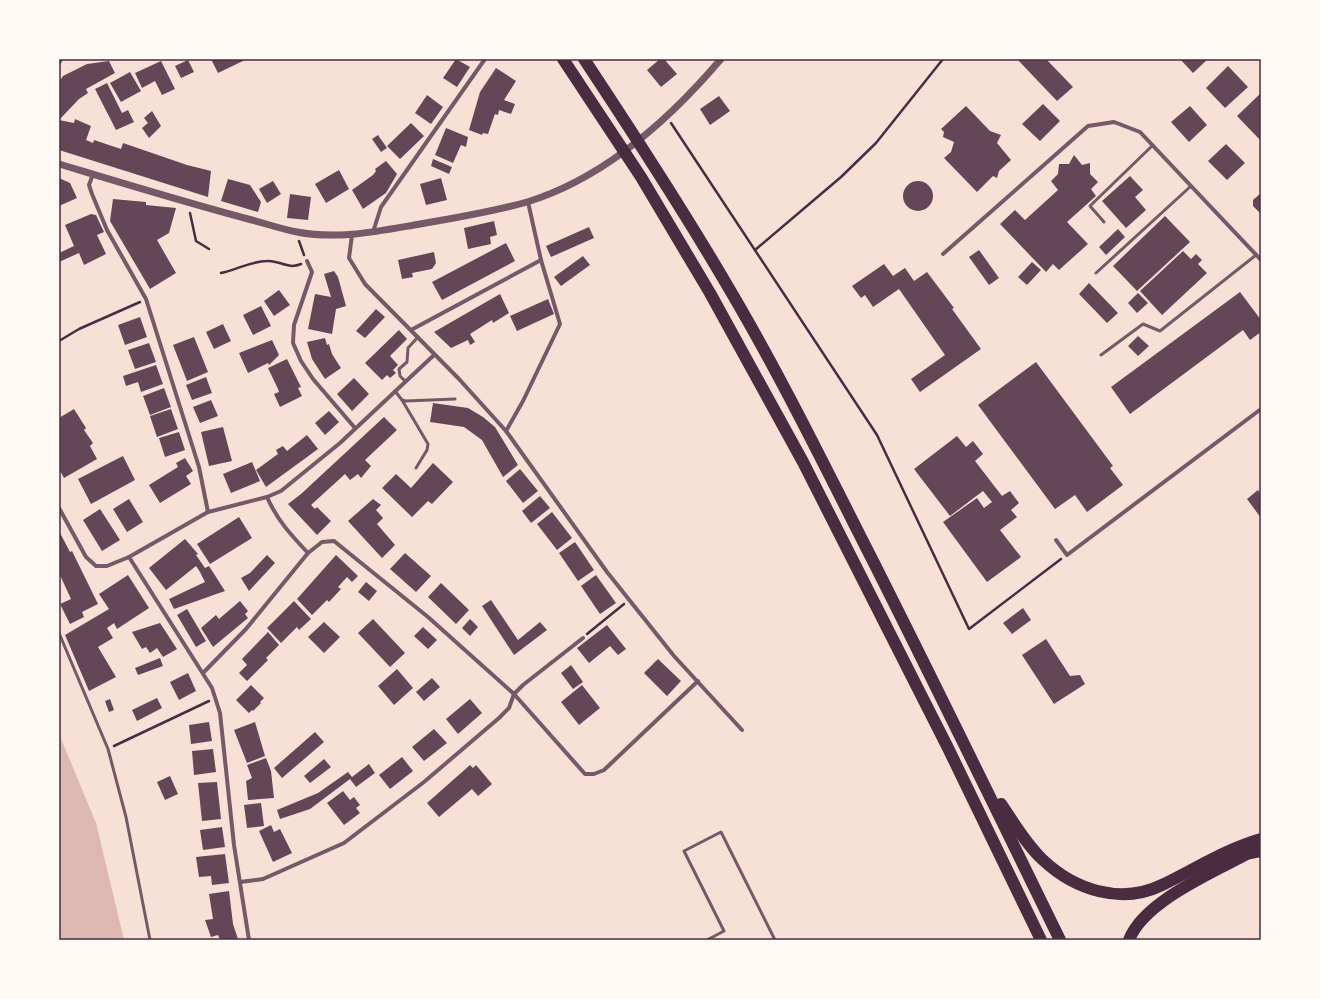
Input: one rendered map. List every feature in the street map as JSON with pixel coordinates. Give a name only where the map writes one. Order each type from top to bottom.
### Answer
[{"type":"highway","points":[[563,59],[642,177],[710,293],[803,462],[948,748],[1041,940]]},
{"type":"highway","points":[[584,59],[654,166],[728,286],[820,455],[972,759],[1060,940]]},
{"type":"highway","points":[[972,759],[1025,839],[1042,859],[1062,875],[1078,884],[1106,894],[1134,894],[1161,886],[1242,844],[1261,839]]},
{"type":"highway","points":[[1129,940],[1147,916],[1169,897],[1247,854],[1261,851]]},
{"type":"street","points":[[59,63],[61,59]]},
{"type":"street","points":[[372,232],[381,208],[485,59]]},
{"type":"street","points":[[59,164],[192,204],[297,232],[337,236],[372,232],[474,215],[528,202],[569,184],[619,155],[666,116],[722,59]]},
{"type":"street","points":[[943,254],[1088,126],[1114,122],[1140,132],[1261,260]]},
{"type":"street","points":[[93,174],[89,185],[92,194],[108,230],[146,300],[199,468],[208,512]]},
{"type":"street","points":[[506,431],[524,401],[560,324],[541,260],[528,202]]},
{"type":"street","points":[[352,234],[349,258],[365,284],[459,379],[506,431],[607,572],[629,600],[674,656],[742,730]]},
{"type":"street","points":[[411,330],[541,260]]},
{"type":"street","points":[[307,261],[312,272],[294,325],[293,343],[301,361],[313,380],[355,428]]},
{"type":"street","points":[[59,508],[86,557],[96,566],[107,566],[129,557],[208,512],[267,497],[281,491],[296,481],[434,355]]},
{"type":"street","points":[[1056,540],[1068,555],[1261,409]]},
{"type":"street","points":[[267,497],[275,516],[308,553]]},
{"type":"street","points":[[203,673],[246,629],[308,553],[322,542],[334,541],[428,616],[514,694],[584,774],[594,774],[604,770],[613,763],[698,681]]},
{"type":"street","points":[[129,557],[203,673],[216,697],[220,713],[240,882],[249,940]]},
{"type":"street","points":[[240,882],[263,879],[344,843],[424,782],[488,728],[509,708],[514,694],[523,685],[583,638]]},
{"type":"lane","points":[[1104,222],[1090,206],[1153,145]]},
{"type":"lane","points":[[1096,274],[1191,186]]},
{"type":"lane","points":[[1101,355],[1143,324],[1160,332],[1256,255]]},
{"type":"lane","points":[[405,381],[400,376],[399,369],[407,362],[408,348],[418,337]]},
{"type":"lane","points":[[395,391],[428,444],[427,450],[416,468]]},
{"type":"lane","points":[[402,400],[455,399]]},
{"type":"lane","points":[[59,633],[108,749],[126,817],[150,940]]},
{"type":"lane","points":[[707,940],[724,931],[684,851],[721,832],[775,940]]},
{"type":"path","points":[[755,250],[841,177],[876,143],[943,59]]},
{"type":"path","points":[[666,116],[876,435],[969,628],[1068,555]]},
{"type":"path","points":[[192,204],[189,215],[196,241],[209,249]]},
{"type":"path","points":[[221,273],[265,260],[273,260],[288,266],[299,265],[307,261]]},
{"type":"path","points":[[59,341],[79,329],[146,300]]},
{"type":"path","points":[[583,638],[629,600]]},
{"type":"path","points":[[108,749],[216,697]]},
{"type":"shaded area","points":[[59,734],[96,823],[124,940],[59,940]]},
{"type":"building","points":[[211,59],[247,59],[218,73]]},
{"type":"building","points":[[456,59],[470,67],[457,87],[443,78]]},
{"type":"building","points":[[660,59],[664,59],[677,74],[661,87],[647,70]]},
{"type":"building","points":[[1017,59],[1046,59],[1073,87],[1057,101]]},
{"type":"building","points":[[1180,59],[1208,59],[1193,73]]},
{"type":"building","points":[[188,60],[194,72],[181,78],[175,66]]},
{"type":"building","points":[[109,61],[115,73],[86,89],[88,93],[79,99],[59,120],[59,82],[63,76],[87,64]]},
{"type":"building","points":[[161,61],[175,89],[162,95],[155,81],[142,88],[135,73]]},
{"type":"building","points":[[1228,66],[1248,87],[1225,108],[1206,88]]},
{"type":"building","points":[[496,68],[516,81],[504,100],[515,104],[511,114],[499,110],[498,115],[495,114],[488,134],[483,133],[482,135],[469,130],[480,92]]},
{"type":"building","points":[[130,72],[141,91],[121,102],[110,83]]},
{"type":"building","points":[[107,83],[122,113],[128,110],[134,122],[116,130],[95,89]]},
{"type":"building","points":[[1261,93],[1261,141],[1237,116]]},
{"type":"building","points":[[427,95],[443,107],[431,124],[415,113]]},
{"type":"building","points":[[719,96],[730,111],[710,125],[700,109]]},
{"type":"building","points":[[1043,104],[1060,121],[1040,141],[1022,124]]},
{"type":"building","points":[[966,106],[990,131],[1001,135],[997,143],[1011,160],[999,171],[997,178],[993,176],[977,192],[944,158],[951,152],[954,142],[943,137],[944,132],[941,129]]},
{"type":"building","points":[[1190,106],[1207,125],[1189,142],[1171,122]]},
{"type":"building","points":[[152,111],[161,126],[149,138],[142,128],[148,123],[144,118]]},
{"type":"building","points":[[75,119],[91,126],[86,140],[93,143],[94,140],[121,149],[123,143],[187,165],[211,171],[208,197],[59,150],[59,120],[74,123]]},
{"type":"building","points":[[411,123],[424,136],[400,159],[387,146]]},
{"type":"building","points":[[446,128],[468,137],[466,147],[461,145],[453,163],[435,155]]},
{"type":"building","points":[[378,135],[387,148],[381,152],[372,139]]},
{"type":"building","points":[[1226,144],[1245,163],[1227,180],[1208,161]]},
{"type":"building","points":[[1074,155],[1082,165],[1090,163],[1090,174],[1098,182],[1091,189],[1096,196],[1067,222],[1088,244],[1059,270],[1053,264],[1046,272],[1000,224],[1015,210],[1025,220],[1058,190],[1051,181],[1058,174],[1059,164],[1069,164]]},
{"type":"building","points":[[433,159],[452,167],[449,174],[431,166]]},
{"type":"building","points":[[386,161],[397,174],[386,193],[363,209],[352,190],[373,175],[376,171],[375,169]]},
{"type":"building","points":[[339,170],[349,189],[326,203],[315,184]]},
{"type":"building","points":[[1130,176],[1143,190],[1135,197],[1146,210],[1126,228],[1102,201]]},
{"type":"building","points":[[59,178],[70,183],[77,198],[59,206]]},
{"type":"building","points":[[441,178],[447,200],[426,205],[420,184]]},
{"type":"building","points":[[228,179],[250,185],[261,202],[258,212],[221,201]]},
{"type":"building","points":[[273,181],[281,194],[267,203],[259,189]]},
{"type":"building","points":[[918,181],[924,182],[932,190],[932,202],[924,210],[918,211],[912,210],[904,202],[903,196],[904,190],[912,182]]},
{"type":"building","points":[[1261,193],[1261,214],[1253,206],[1253,200]]},
{"type":"building","points":[[290,194],[311,197],[308,220],[287,218]]},
{"type":"building","points":[[113,199],[146,202],[146,205],[176,208],[169,233],[157,240],[176,273],[150,289],[110,221]]},
{"type":"building","points":[[91,214],[96,215],[104,232],[97,235],[106,254],[84,265],[79,253],[59,262],[59,253],[74,246],[65,225]]},
{"type":"building","points":[[1165,216],[1190,242],[1137,291],[1113,266]]},
{"type":"building","points":[[494,221],[497,235],[490,237],[491,244],[468,249],[464,228]]},
{"type":"building","points":[[589,227],[594,238],[551,257],[546,246]]},
{"type":"building","points":[[1118,229],[1125,237],[1106,255],[1099,247]]},
{"type":"building","points":[[506,243],[515,261],[442,300],[432,282]]},
{"type":"building","points":[[979,250],[999,278],[989,285],[969,257]]},
{"type":"building","points":[[1183,251],[1191,259],[1196,254],[1202,260],[1198,264],[1207,273],[1162,315],[1140,291]]},
{"type":"building","points":[[434,252],[436,263],[432,269],[412,273],[413,277],[402,279],[398,260]]},
{"type":"building","points":[[583,256],[590,265],[561,286],[554,277]]},
{"type":"building","points":[[1032,262],[1041,270],[1027,285],[1018,277]]},
{"type":"building","points":[[884,264],[893,276],[905,268],[914,281],[927,272],[954,308],[952,309],[981,349],[920,392],[911,379],[945,355],[899,289],[873,307],[865,295],[861,298],[852,286]]},
{"type":"building","points":[[334,271],[338,277],[346,306],[336,309],[332,334],[308,329],[315,294],[331,297],[324,274]]},
{"type":"building","points":[[1089,283],[1118,313],[1107,323],[1079,294]]},
{"type":"building","points":[[279,290],[290,305],[274,316],[264,301]]},
{"type":"building","points":[[1240,292],[1261,320],[1261,332],[1250,340],[1243,330],[1130,414],[1111,387]]},
{"type":"building","points":[[1138,293],[1148,303],[1137,313],[1128,303]]},
{"type":"building","points":[[500,294],[509,313],[493,323],[492,320],[470,334],[475,342],[470,345],[468,340],[451,348],[434,332]]},
{"type":"building","points":[[548,299],[554,314],[517,331],[510,316]]},
{"type":"building","points":[[261,306],[271,326],[253,335],[243,315]]},
{"type":"building","points":[[376,309],[385,317],[365,338],[356,331]]},
{"type":"building","points":[[140,317],[147,337],[125,345],[118,325]]},
{"type":"building","points":[[223,324],[231,341],[214,349],[206,332]]},
{"type":"building","points":[[399,330],[407,339],[390,356],[398,365],[393,370],[396,373],[390,378],[387,375],[382,380],[365,363]]},
{"type":"building","points":[[1138,336],[1149,346],[1138,356],[1128,346]]},
{"type":"building","points":[[194,337],[208,372],[187,381],[173,345]]},
{"type":"building","points":[[325,338],[327,345],[329,344],[332,354],[341,368],[325,379],[312,359],[307,342]]},
{"type":"building","points":[[272,340],[279,355],[269,365],[268,363],[248,373],[239,353]]},
{"type":"building","points":[[149,343],[156,362],[135,369],[128,350]]},
{"type":"building","points":[[287,359],[301,387],[298,388],[302,396],[280,407],[274,394],[279,392],[268,368]]},
{"type":"building","points":[[1036,362],[1113,466],[1110,468],[1123,485],[1087,512],[1075,495],[1055,509],[978,405]]},
{"type":"building","points":[[156,365],[163,384],[141,392],[138,382],[126,386],[123,376]]},
{"type":"building","points":[[206,377],[212,393],[192,400],[186,385]]},
{"type":"building","points":[[354,378],[369,394],[352,411],[337,394]]},
{"type":"building","points":[[164,388],[171,407],[150,415],[143,396]]},
{"type":"building","points":[[211,400],[218,416],[200,423],[193,407]]},
{"type":"building","points":[[433,403],[468,408],[483,417],[495,427],[518,465],[503,477],[482,440],[464,427],[430,422]]},
{"type":"building","points":[[74,409],[86,428],[84,430],[93,443],[90,446],[97,459],[64,478],[59,469],[59,418]]},
{"type":"building","points":[[171,409],[178,429],[157,437],[150,416]]},
{"type":"building","points":[[329,411],[339,422],[325,435],[315,423]]},
{"type":"building","points":[[384,417],[397,430],[365,460],[371,466],[361,478],[358,474],[350,480],[345,474],[311,505],[315,509],[317,507],[331,521],[317,535],[288,504],[301,494]]},
{"type":"building","points":[[223,427],[232,461],[209,466],[201,432]]},
{"type":"building","points":[[179,432],[185,450],[165,457],[159,438]]},
{"type":"building","points":[[307,435],[318,449],[266,487],[256,470],[278,454],[276,450],[283,446],[287,451]]},
{"type":"building","points":[[957,436],[966,447],[973,441],[983,454],[975,461],[1002,496],[1010,491],[1019,503],[1011,510],[1017,517],[1000,530],[1021,557],[987,582],[943,522],[977,498],[984,508],[992,502],[983,491],[950,516],[914,469]]},
{"type":"building","points":[[123,456],[135,480],[91,504],[78,479]]},
{"type":"building","points":[[185,458],[193,471],[186,476],[191,484],[160,503],[149,485],[178,467],[176,463]]},
{"type":"building","points":[[252,462],[260,481],[231,493],[223,474]]},
{"type":"building","points":[[433,463],[453,482],[432,504],[428,501],[412,517],[382,488],[396,474],[411,488]]},
{"type":"building","points":[[520,469],[538,491],[523,503],[506,481]]},
{"type":"building","points":[[1258,490],[1261,495],[1261,518],[1247,499]]},
{"type":"building","points":[[540,496],[550,508],[531,523],[522,511]]},
{"type":"building","points":[[129,499],[143,522],[127,532],[113,509]]},
{"type":"building","points":[[373,499],[381,505],[376,510],[383,518],[377,524],[395,545],[382,558],[348,521]]},
{"type":"building","points":[[100,509],[120,540],[102,551],[83,520]]},
{"type":"building","points":[[552,512],[572,538],[557,550],[537,524]]},
{"type":"building","points":[[239,517],[252,538],[210,564],[197,544]]},
{"type":"building","points":[[59,531],[70,552],[72,551],[98,604],[82,612],[84,617],[70,624],[60,604],[71,599],[59,573]]},
{"type":"building","points":[[185,539],[198,554],[196,555],[205,568],[209,566],[225,591],[174,609],[169,599],[205,582],[200,572],[196,566],[166,590],[149,568]]},
{"type":"building","points":[[575,542],[594,570],[578,581],[559,553]]},
{"type":"building","points":[[405,553],[431,576],[416,592],[390,569]]},
{"type":"building","points":[[267,555],[275,563],[249,591],[241,578],[250,573]]},
{"type":"building","points":[[336,555],[358,576],[352,582],[347,577],[338,587],[341,589],[329,602],[327,600],[312,615],[297,599]]},
{"type":"building","points":[[128,575],[149,608],[117,629],[114,623],[107,628],[113,638],[98,647],[116,677],[89,691],[65,635],[109,609],[99,594]]},
{"type":"building","points":[[596,575],[616,603],[600,614],[581,586]]},
{"type":"building","points":[[366,582],[377,591],[369,601],[358,592]]},
{"type":"building","points":[[441,583],[469,610],[456,624],[428,597]]},
{"type":"building","points":[[491,600],[518,640],[540,622],[547,630],[514,655],[482,606]]},
{"type":"building","points":[[240,601],[248,611],[245,614],[248,618],[213,647],[201,628],[216,615],[219,619]]},
{"type":"building","points":[[294,601],[311,619],[299,630],[297,627],[281,643],[267,628]]},
{"type":"building","points":[[1023,608],[1031,620],[1012,634],[1003,623]]},
{"type":"building","points":[[187,609],[206,641],[196,647],[177,615]]},
{"type":"building","points":[[373,619],[405,653],[390,667],[358,633]]},
{"type":"building","points":[[470,619],[478,627],[470,636],[462,628]]},
{"type":"building","points":[[324,622],[340,637],[324,653],[308,637]]},
{"type":"building","points":[[160,623],[177,649],[163,657],[157,648],[150,653],[146,647],[142,649],[132,632]]},
{"type":"building","points":[[607,625],[626,649],[618,655],[610,646],[589,663],[577,648]]},
{"type":"building","points":[[423,627],[437,640],[428,649],[414,636]]},
{"type":"building","points":[[268,632],[279,645],[266,658],[268,660],[247,681],[239,673],[247,665],[242,659]]},
{"type":"building","points":[[1046,639],[1070,676],[1080,675],[1085,684],[1054,704],[1022,655]]},
{"type":"building","points":[[160,658],[163,666],[138,675],[135,668]]},
{"type":"building","points":[[658,659],[681,681],[667,696],[644,673]]},
{"type":"building","points":[[571,665],[583,682],[573,689],[561,673]]},
{"type":"building","points":[[397,669],[413,688],[394,705],[378,686]]},
{"type":"building","points":[[188,673],[196,691],[179,700],[170,682]]},
{"type":"building","points":[[432,678],[440,687],[424,701],[416,692]]},
{"type":"building","points":[[251,685],[264,698],[253,711],[252,710],[249,713],[236,700]]},
{"type":"building","points":[[582,685],[600,708],[579,725],[561,702]]},
{"type":"building","points":[[157,698],[162,708],[137,721],[132,710]]},
{"type":"building","points":[[110,699],[114,710],[109,712],[105,701]]},
{"type":"building","points":[[470,699],[482,713],[458,734],[446,719]]},
{"type":"building","points":[[209,722],[212,741],[191,744],[189,725]]},
{"type":"building","points":[[255,722],[265,756],[247,763],[234,730]]},
{"type":"building","points":[[434,729],[447,743],[424,761],[412,747]]},
{"type":"building","points":[[315,732],[324,742],[282,778],[274,768]]},
{"type":"building","points":[[213,749],[216,772],[194,775],[192,751]]},
{"type":"building","points":[[402,757],[413,771],[390,789],[379,775]]},
{"type":"building","points":[[266,758],[271,771],[274,798],[248,800],[246,781],[252,778],[247,765]]},
{"type":"building","points":[[324,759],[331,767],[310,783],[304,776]]},
{"type":"building","points":[[369,764],[375,773],[356,787],[350,779],[310,809],[280,819],[277,810],[318,793],[348,772],[352,777]]},
{"type":"building","points":[[470,765],[473,768],[476,765],[492,784],[478,796],[472,789],[439,817],[427,803]]},
{"type":"building","points":[[170,776],[178,794],[165,800],[157,782]]},
{"type":"building","points":[[217,782],[221,819],[202,821],[198,783]]},
{"type":"building","points":[[343,791],[350,800],[354,797],[360,805],[356,808],[360,813],[344,825],[327,803]]},
{"type":"building","points":[[261,803],[264,826],[247,828],[244,805]]},
{"type":"building","points":[[271,825],[274,832],[280,829],[292,853],[273,862],[259,831]]},
{"type":"building","points":[[222,827],[225,847],[203,850],[200,830]]},
{"type":"building","points":[[225,854],[229,883],[212,885],[211,876],[199,877],[196,857]]},
{"type":"building","points":[[229,891],[233,924],[238,939],[220,940],[218,935],[211,937],[205,920],[213,919],[209,894]]}]
